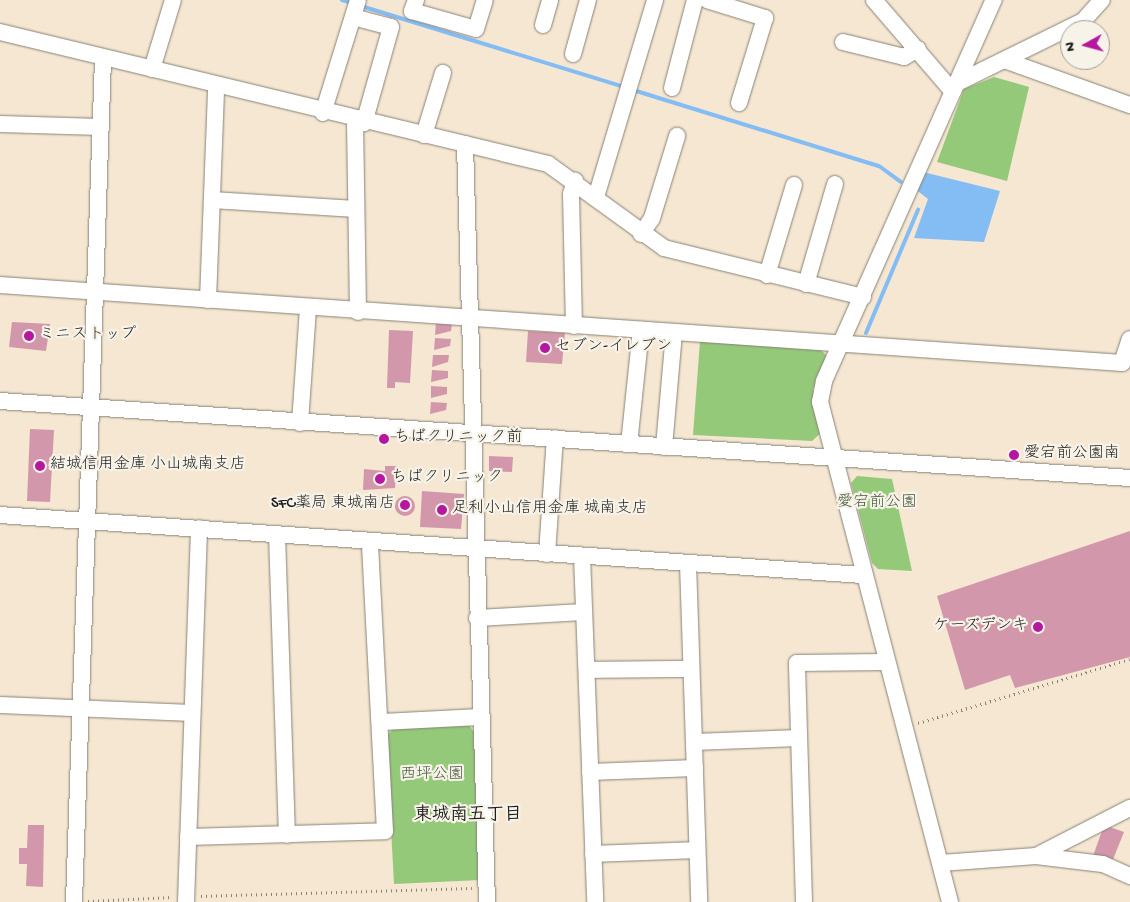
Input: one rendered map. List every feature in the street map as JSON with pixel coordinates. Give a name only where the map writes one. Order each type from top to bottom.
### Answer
[{"type":"street","points":[[152,69],[173,0]]},
{"type":"street","points":[[323,113],[358,0]]},
{"type":"street","points":[[416,0],[412,11],[476,29],[485,0]]},
{"type":"street","points":[[542,25],[550,0]]},
{"type":"street","points":[[573,54],[588,0]]},
{"type":"street","points":[[596,198],[656,0]]},
{"type":"street","points":[[672,88],[695,0]]},
{"type":"street","points":[[706,0],[765,18],[739,103]]},
{"type":"street","points":[[874,0],[955,87]]},
{"type":"street","points":[[950,902],[941,863],[885,662],[836,458],[820,402],[840,344],[863,297],[994,0]]},
{"type":"street","points":[[955,87],[1084,21],[1102,0]]},
{"type":"street","points":[[352,16],[391,27],[359,122],[356,209],[358,312]]},
{"type":"street","points":[[0,32],[359,122],[548,164],[575,181],[641,234],[664,248],[767,275],[863,297]]},
{"type":"street","points":[[843,42],[904,57],[918,49]]},
{"type":"street","points":[[74,902],[79,710],[103,59]]},
{"type":"street","points":[[1007,61],[1130,105]]},
{"type":"street","points":[[424,135],[443,73]]},
{"type":"street","points":[[208,300],[216,87]]},
{"type":"street","points":[[0,124],[100,127]]},
{"type":"street","points":[[641,234],[652,218],[677,136]]},
{"type":"street","points":[[464,144],[480,717],[487,895]]},
{"type":"street","points":[[574,326],[571,194],[575,181]]},
{"type":"street","points":[[806,284],[835,184]]},
{"type":"street","points":[[767,275],[794,185]]},
{"type":"street","points":[[212,200],[356,209]]},
{"type":"street","points":[[0,285],[95,294],[208,300],[358,312],[468,317],[574,326],[1122,362],[1130,339]]},
{"type":"street","points":[[300,423],[308,308]]},
{"type":"street","points":[[629,444],[641,330]]},
{"type":"street","points":[[664,446],[674,332]]},
{"type":"street","points":[[0,401],[300,423],[555,438],[1130,478]]},
{"type":"street","points":[[547,554],[555,438]]},
{"type":"street","points":[[0,515],[863,575]]},
{"type":"street","points":[[186,899],[198,528]]},
{"type":"street","points":[[277,535],[288,836]]},
{"type":"street","points":[[188,837],[288,836],[385,830],[382,722],[370,542]]},
{"type":"street","points":[[582,556],[594,902]]},
{"type":"street","points":[[688,563],[699,902]]},
{"type":"street","points":[[477,618],[584,612]]},
{"type":"street","points":[[804,902],[797,663],[885,662]]},
{"type":"street","points":[[586,670],[691,669]]},
{"type":"street","points":[[0,706],[192,713]]},
{"type":"street","points":[[382,722],[480,717]]},
{"type":"street","points":[[694,742],[799,738]]},
{"type":"street","points":[[590,772],[694,768]]},
{"type":"street","points":[[1036,856],[1130,808]]},
{"type":"street","points":[[593,854],[697,850]]},
{"type":"street","points":[[941,863],[1036,856],[1103,864],[1130,876]]},
{"type":"path","points":[[904,728],[1130,659]]},
{"type":"path","points":[[74,902],[487,895]]},
{"type":"green space","points":[[994,77],[1029,87],[1007,181],[937,162],[964,89]]},
{"type":"green space","points":[[700,341],[821,350],[827,356],[813,389],[822,432],[812,441],[693,435]]},
{"type":"green space","name":"愛宕前公園","points":[[857,476],[892,479],[912,571],[878,569],[872,563],[851,483]]},
{"type":"green space","name":"西坪公園","points":[[469,725],[474,732],[480,880],[394,884],[386,736],[394,728]]},
{"type":"water","points":[[923,172],[1000,191],[984,242],[914,238],[928,199],[914,188]]},
{"type":"building","name":"ミニストップ","points":[[12,322],[50,324],[46,351],[9,347]]},
{"type":"building","points":[[436,323],[452,324],[451,331],[435,335]]},
{"type":"building","points":[[389,330],[413,331],[410,383],[395,382],[395,388],[387,388]]},
{"type":"building","name":"セブン-イレブン","points":[[528,331],[565,333],[562,364],[526,362]]},
{"type":"building","points":[[435,338],[451,339],[450,346],[434,350]]},
{"type":"building","points":[[433,355],[449,355],[448,362],[432,367]]},
{"type":"building","points":[[432,370],[448,371],[448,378],[431,382]]},
{"type":"building","points":[[431,386],[447,387],[447,394],[431,398]]},
{"type":"building","points":[[431,402],[447,403],[446,410],[430,414]]},
{"type":"building","name":"結城信用金庫 小山城南支店","points":[[30,429],[54,430],[50,502],[27,501]]},
{"type":"building","points":[[489,456],[513,457],[512,472],[489,471]]},
{"type":"building","name":"ちばクリニック","points":[[385,466],[397,466],[395,488],[363,490],[364,469],[385,471]]},
{"type":"building","name":"足利小山信用金庫 城南支店","points":[[422,491],[464,494],[461,529],[420,527]]},
{"type":"building","name":"SFC薬局 東城南店","points":[[401,496],[409,496],[415,502],[415,510],[409,516],[401,516],[395,510],[395,502]]},
{"type":"building","name":"ケーズデンキ","points":[[1130,531],[1130,657],[1015,688],[1010,675],[965,690],[937,596]]},
{"type":"building","points":[[28,825],[44,825],[43,887],[26,886],[27,864],[19,864],[19,848],[27,848]]},
{"type":"building","points":[[1104,825],[1124,832],[1112,862],[1093,856]]},
{"type":"waterway","points":[[342,0],[352,3]]},
{"type":"waterway","points":[[361,6],[624,87]]},
{"type":"waterway","points":[[633,90],[879,166],[901,182]]},
{"type":"waterway","points":[[866,333],[918,210]]},
{"type":"place","name":"ミニストップ","points":[[29,336]]},
{"type":"place","name":"セブン-イレブン","points":[[545,348]]},
{"type":"place","name":"ちばクリニック前","points":[[384,439]]},
{"type":"place","name":"愛宕前公園南","points":[[1014,455]]},
{"type":"place","name":"結城信用金庫 小山城南支店","points":[[40,466]]},
{"type":"place","name":"ちばクリニック","points":[[380,479]]},
{"type":"place","name":"SFC薬局 東城南店","points":[[405,505]]},
{"type":"place","name":"足利小山信用金庫 城南支店","points":[[442,510]]},
{"type":"place","name":"ケーズデンキ","points":[[1038,627]]},
{"type":"district","name":"東城南五丁目","points":[[468,816]]}]
